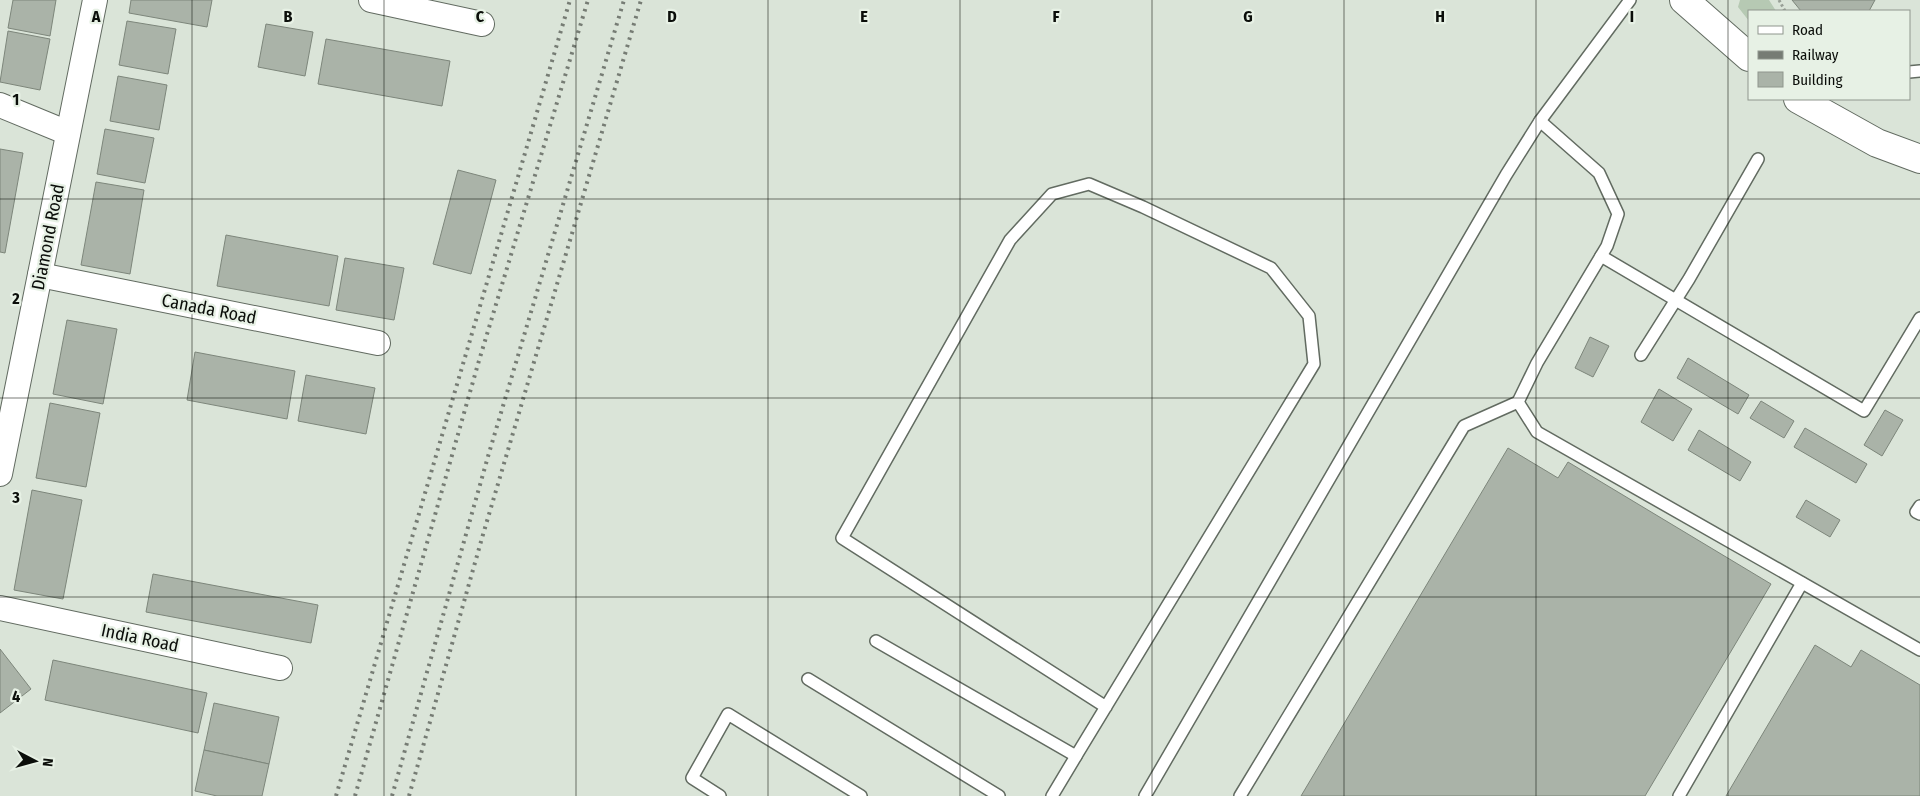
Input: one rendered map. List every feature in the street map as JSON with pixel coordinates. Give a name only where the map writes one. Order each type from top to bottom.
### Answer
[{"type":"street","name":"Diamond Road","points":[[0,474],[95,0]]},
{"type":"street","points":[[371,0],[482,24]]},
{"type":"street","points":[[1692,3],[1748,56]]},
{"type":"street","points":[[1800,100],[1877,143],[1920,159]]},
{"type":"street","points":[[0,105],[68,133]]},
{"type":"street","name":"Canada Road","points":[[40,274],[378,343]]},
{"type":"street","name":"India Road","points":[[0,608],[280,668]]},
{"type":"lane","points":[[1145,796],[1540,121],[1630,0]]},
{"type":"lane","points":[[1240,796],[1464,426],[1518,402],[1537,363],[1607,246],[1618,214],[1599,173],[1540,121]]},
{"type":"lane","points":[[1641,356],[1758,159]]},
{"type":"lane","points":[[1052,796],[1076,756],[1106,707],[1314,364],[1309,316],[1271,268],[1143,207],[1089,184],[1052,194],[1010,240],[842,538],[1106,707]]},
{"type":"lane","points":[[1601,256],[1864,411],[1920,318]]},
{"type":"lane","points":[[1518,402],[1537,432],[1920,650]]},
{"type":"lane","points":[[1920,506],[1916,512],[1920,514]]},
{"type":"lane","points":[[1679,796],[1802,583]]},
{"type":"lane","points":[[876,641],[1076,756]]},
{"type":"lane","points":[[808,678],[999,796]]},
{"type":"lane","points":[[720,796],[692,778],[728,714],[861,796]]},
{"type":"green space","points":[[1740,0],[1769,0],[1775,10],[1748,10],[1748,20],[1738,7]]},
{"type":"building","points":[[13,0],[56,0],[50,36],[8,28]]},
{"type":"building","points":[[131,0],[212,0],[207,27],[129,13]]},
{"type":"building","points":[[1792,0],[1875,0],[1870,10],[1800,10]]},
{"type":"building","points":[[127,21],[176,29],[168,74],[119,65]]},
{"type":"building","points":[[266,24],[313,32],[305,76],[258,67]]},
{"type":"building","points":[[8,31],[50,39],[40,90],[0,82]]},
{"type":"building","points":[[326,39],[450,61],[442,106],[318,84]]},
{"type":"building","points":[[118,76],[167,85],[159,130],[110,121]]},
{"type":"building","points":[[105,129],[154,138],[145,183],[97,174]]},
{"type":"building","points":[[0,149],[23,153],[5,253],[0,252]]},
{"type":"building","points":[[458,170],[496,180],[471,274],[433,264]]},
{"type":"building","points":[[96,182],[144,190],[130,274],[81,265]]},
{"type":"building","points":[[226,235],[338,256],[329,306],[217,286]]},
{"type":"building","points":[[345,258],[404,268],[394,320],[336,310]]},
{"type":"building","points":[[67,320],[117,329],[103,404],[53,394]]},
{"type":"building","points":[[1590,337],[1609,346],[1593,377],[1575,368]]},
{"type":"building","points":[[195,352],[295,371],[287,419],[187,400]]},
{"type":"building","points":[[1688,358],[1749,395],[1738,414],[1677,378]]},
{"type":"building","points":[[306,375],[375,388],[366,434],[298,421]]},
{"type":"building","points":[[1659,389],[1692,409],[1673,441],[1641,422]]},
{"type":"building","points":[[1761,401],[1794,421],[1784,438],[1750,418]]},
{"type":"building","points":[[50,403],[100,413],[86,487],[36,478]]},
{"type":"building","points":[[1885,410],[1903,420],[1882,456],[1864,445]]},
{"type":"building","points":[[1805,428],[1867,464],[1856,483],[1794,447]]},
{"type":"building","points":[[1699,430],[1751,462],[1740,481],[1688,450]]},
{"type":"building","points":[[1508,448],[1558,478],[1568,462],[1771,584],[1645,796],[1301,796]]},
{"type":"building","points":[[32,490],[82,500],[63,599],[14,590]]},
{"type":"building","points":[[1806,500],[1840,520],[1830,537],[1796,517]]},
{"type":"building","points":[[153,574],[318,605],[311,643],[146,612]]},
{"type":"building","points":[[1815,645],[1851,667],[1861,650],[1920,685],[1920,796],[1726,796]]},
{"type":"building","points":[[0,649],[31,689],[0,713]]},
{"type":"building","points":[[53,660],[207,693],[198,733],[45,700]]},
{"type":"building","points":[[214,703],[279,717],[269,764],[204,750]]},
{"type":"building","points":[[204,750],[269,764],[262,796],[217,796],[195,791]]},
{"type":"railway","points":[[336,796],[570,0]]},
{"type":"railway","points":[[355,796],[478,364],[588,0]]},
{"type":"railway","points":[[392,796],[489,453],[624,0]]},
{"type":"railway","points":[[409,796],[482,538],[641,0]]}]
